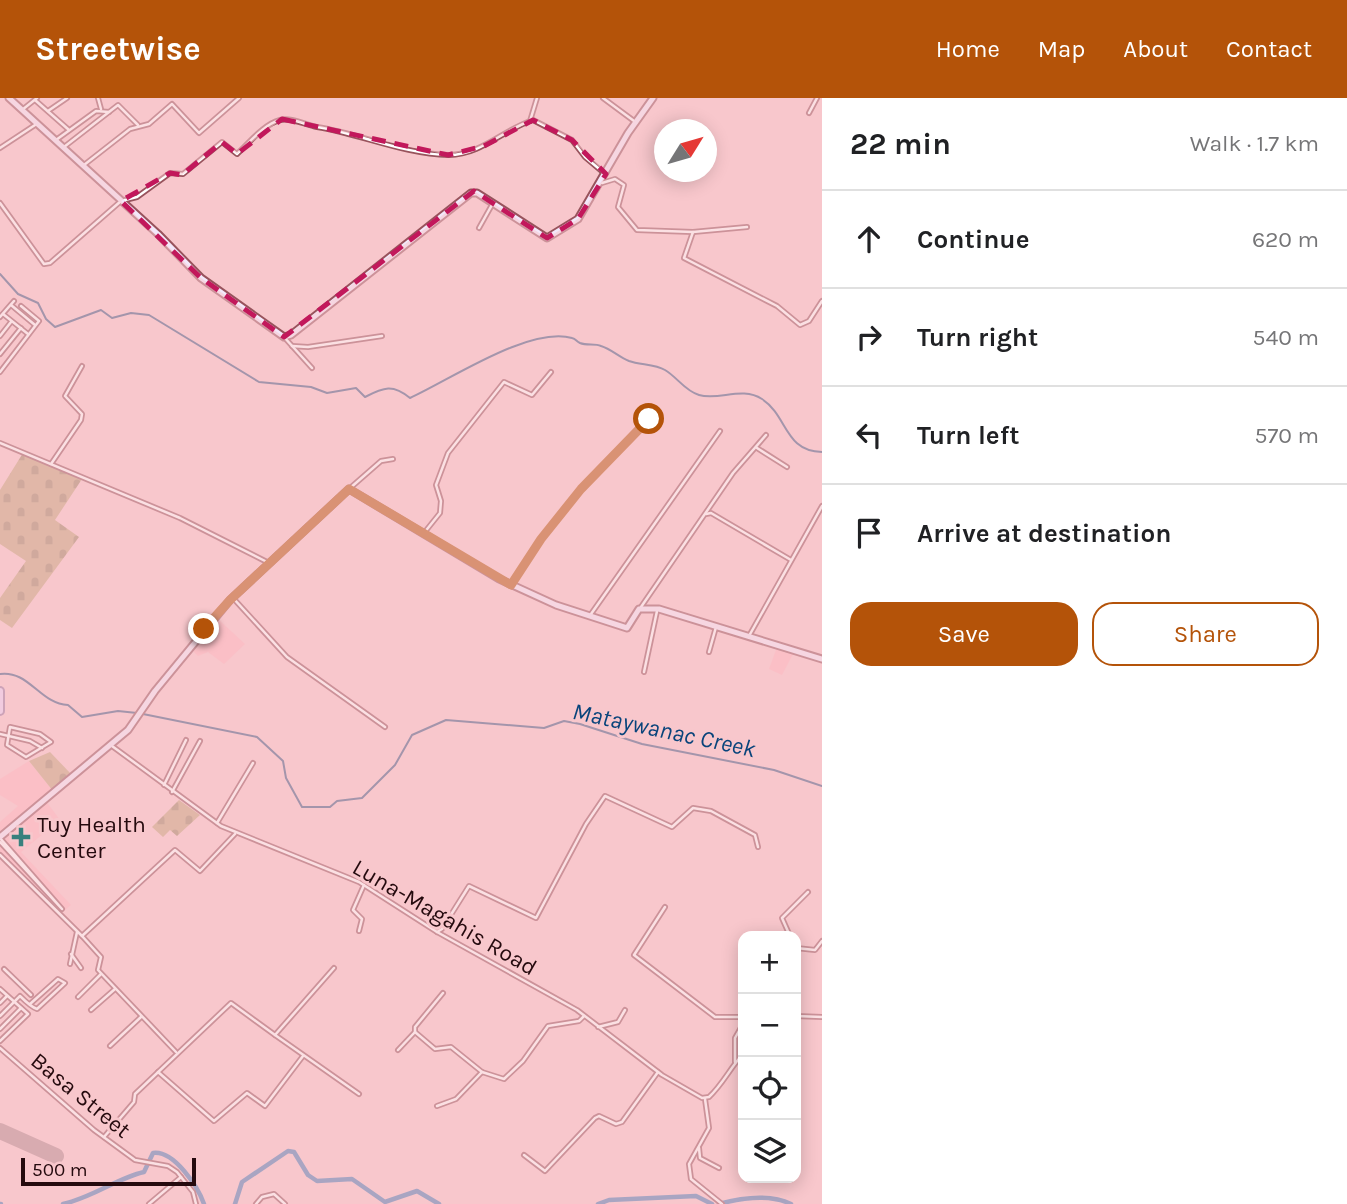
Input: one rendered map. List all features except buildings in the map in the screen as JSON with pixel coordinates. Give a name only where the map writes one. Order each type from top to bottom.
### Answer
[{"type":"main road","points":[[0,691],[0,711]]},
{"type":"street","points":[[9,98],[57,140],[201,278],[284,337],[312,368]]},
{"type":"street","points":[[48,111],[67,98]]},
{"type":"street","points":[[98,98],[101,109]]},
{"type":"street","points":[[83,165],[130,129],[149,124],[173,104],[196,132],[200,133],[239,98]]},
{"type":"street","points":[[0,203],[44,264],[59,257],[121,201],[137,197],[170,173],[183,174],[222,142],[237,153],[268,125],[282,119],[330,128],[409,150],[448,155],[465,153],[484,146],[530,121],[537,98]]},
{"type":"street","points":[[603,98],[636,122]]},
{"type":"street","points":[[284,337],[291,335],[471,193],[493,203],[547,238],[578,219],[653,98]]},
{"type":"street","points":[[809,113],[817,98]]},
{"type":"street","points":[[22,110],[36,99],[69,130]]},
{"type":"street","points":[[64,147],[120,105],[138,126]]},
{"type":"street","points":[[101,109],[109,112]]},
{"type":"street","points":[[57,140],[101,109]]},
{"type":"street","points":[[530,121],[572,140],[585,157],[606,174]]},
{"type":"street","points":[[0,148],[38,124]]},
{"type":"street","points":[[599,184],[615,179],[624,184],[618,206],[636,230],[693,232],[747,227]]},
{"type":"street","points":[[479,228],[493,203]]},
{"type":"street","points":[[693,232],[684,258],[777,306],[800,324],[809,321],[822,301]]},
{"type":"street","points":[[14,301],[2,316],[29,335]]},
{"type":"street","points":[[11,305],[36,326]]},
{"type":"street","points":[[0,372],[39,321],[22,306]]},
{"type":"street","points":[[0,336],[12,321]]},
{"type":"street","points":[[0,354],[21,328]]},
{"type":"street","points":[[292,346],[308,347],[382,336]]},
{"type":"street","points":[[50,465],[83,416],[65,396],[82,366]]},
{"type":"street","points":[[424,533],[440,513],[441,501],[436,485],[448,453],[488,400],[504,382],[532,396],[551,372]]},
{"type":"street","points":[[511,585],[541,539],[581,489],[649,419]]},
{"type":"street","points":[[589,617],[720,431]]},
{"type":"street","points":[[349,489],[511,585],[589,617],[627,628],[733,473],[766,435]]},
{"type":"street","points":[[0,443],[180,518],[270,564]]},
{"type":"street","points":[[757,448],[787,467]]},
{"type":"street","points":[[37,881],[62,909],[0,839],[112,746],[137,719],[144,706],[233,598],[381,461],[393,459]]},
{"type":"street","points":[[749,636],[822,506]]},
{"type":"street","points":[[705,514],[711,513],[792,561]]},
{"type":"street","points":[[233,598],[287,657],[385,727]]},
{"type":"street","points":[[639,610],[657,609],[822,659]]},
{"type":"street","points":[[644,672],[657,609]]},
{"type":"street","points":[[709,652],[716,627]]},
{"type":"street","points":[[10,727],[40,734],[51,742],[42,748],[26,757],[7,744],[10,727]]},
{"type":"street","points":[[0,734],[42,748]]},
{"type":"street","points":[[164,785],[186,740]]},
{"type":"street","points":[[172,792],[200,741]]},
{"type":"street","name":"Luna-Magahis Road","points":[[112,746],[172,792],[235,834],[279,851],[292,853],[364,885],[437,932],[584,1016],[658,1072],[705,1099]]},
{"type":"street","points":[[217,823],[254,763]]},
{"type":"street","points":[[437,932],[442,929],[469,886],[536,918],[586,824],[605,796],[672,827],[693,808],[711,811],[755,835],[758,847]]},
{"type":"street","points":[[82,936],[175,850],[200,871],[235,834]]},
{"type":"street","points":[[0,855],[101,957],[96,968],[177,1053]]},
{"type":"street","points":[[37,881],[43,875]]},
{"type":"street","points":[[359,931],[362,919],[353,910],[364,885]]},
{"type":"street","points":[[788,931],[782,918],[808,892]]},
{"type":"street","points":[[665,907],[634,955],[715,1017],[738,1017]]},
{"type":"street","points":[[70,964],[77,932]]},
{"type":"street","points":[[801,949],[815,950],[822,941]]},
{"type":"street","points":[[71,954],[82,968]]},
{"type":"street","points":[[275,1035],[334,968]]},
{"type":"street","points":[[4,970],[30,995]]},
{"type":"street","points":[[78,997],[101,974]]},
{"type":"street","points":[[20,996],[30,1004],[37,1009],[65,984],[59,978],[30,1004]]},
{"type":"street","points":[[91,1010],[115,989]]},
{"type":"street","points":[[0,990],[29,1014],[0,1041]]},
{"type":"street","points":[[0,1016],[25,990]]},
{"type":"street","points":[[398,1050],[415,1032],[415,1027],[443,993]]},
{"type":"street","points":[[0,1003],[7,996]]},
{"type":"street","points":[[104,1137],[134,1102],[135,1094],[231,1003],[359,1094]]},
{"type":"street","points":[[0,1029],[22,1008]]},
{"type":"street","points":[[598,1027],[618,1022],[625,1010]]},
{"type":"street","points":[[415,1032],[435,1049],[451,1047],[482,1072],[504,1079],[523,1061],[548,1026],[579,1021],[584,1016]]},
{"type":"street","points":[[801,1016],[822,1017]]},
{"type":"street","points":[[110,1046],[141,1017]]},
{"type":"street","points":[[735,1062],[735,1038],[738,1033]]},
{"type":"street","points":[[0,1034],[4,1037]]},
{"type":"street","name":"Basa Street","points":[[0,1048],[104,1137],[143,1163],[168,1166],[181,1177]]},
{"type":"street","points":[[158,1072],[214,1121],[247,1093],[265,1106],[303,1056]]},
{"type":"street","points":[[722,1204],[691,1179],[689,1164],[709,1128],[705,1099],[723,1084],[740,1057]]},
{"type":"street","points":[[438,1106],[456,1099],[482,1072]]},
{"type":"street","points":[[524,1155],[542,1171],[547,1170],[595,1118],[599,1116],[617,1124],[622,1122],[658,1072]]},
{"type":"street","points":[[700,1145],[700,1158],[719,1168]]},
{"type":"street","points":[[149,1204],[181,1177],[193,1192],[196,1204]]},
{"type":"street","points":[[256,1204],[262,1197],[274,1194],[285,1204]]},
{"type":"highlighted area","points":[[282,119],[448,155],[484,146],[533,120],[572,140],[606,174],[578,219],[547,238],[474,191],[284,337],[201,278],[121,201],[170,173],[182,175],[222,142],[237,154]]},
{"type":"shaded area","points":[[218,619],[245,644],[224,664],[208,652],[198,656],[193,651]]},
{"type":"shaded area","points":[[777,647],[794,652],[782,675],[769,669]]},
{"type":"shaded area","points":[[29,761],[53,791],[0,834],[0,822],[18,806],[0,795],[0,779]]},
{"type":"shaded area","points":[[46,801],[60,820],[21,852],[71,905],[60,914],[0,853],[0,841]]},
{"type":"shaded area","points":[[0,1126],[63,1154],[59,1164],[0,1137]]},
{"type":"green space","points":[[23,453],[82,479],[55,520],[79,537],[12,628],[0,620],[0,598],[26,561],[0,544],[0,490]]},
{"type":"green space","points":[[50,752],[72,775],[53,791],[29,761]]},
{"type":"green space","points":[[179,800],[200,815],[177,836],[170,830],[163,837],[152,827]]},
{"type":"waterway","points":[[0,274],[18,294],[38,303],[46,319],[55,327],[101,310],[112,318],[131,313],[149,315],[259,382],[311,387],[327,393],[356,388],[365,397],[388,388],[410,398],[512,347],[554,336],[572,338],[583,344],[605,347],[629,361],[661,368],[699,395],[754,395],[770,406],[800,446],[822,452]]},
{"type":"waterway","name":"Mataywanac Creek","points":[[0,674],[19,677],[50,699],[68,705],[82,717],[118,711],[137,713]]},
{"type":"waterway","name":"Mataywanac Creek","points":[[143,714],[257,737],[283,761],[286,778],[302,807],[330,807],[337,801],[362,798],[395,765],[412,735],[446,720],[544,728],[564,721],[642,744],[774,770],[822,786]]},
{"type":"waterway","points":[[235,1204],[242,1182],[288,1151],[294,1152],[308,1175],[317,1181],[352,1179],[385,1202],[417,1191],[439,1204]]},
{"type":"waterway","points":[[63,1204],[144,1172],[153,1153],[169,1157],[177,1163],[191,1180],[204,1204]]},
{"type":"waterway","points":[[598,1204],[609,1200],[696,1196],[712,1204]]},
{"type":"waterway","points":[[719,1204],[755,1198],[774,1199],[791,1204]]},
{"type":"runway","points":[[0,1131],[56,1156]]},
{"type":"place","name":"Tuy Health Center","points":[[21,837]]},
{"type":"route","points":[[204,629],[230,600],[349,489],[511,585],[541,539],[581,489],[649,419]]}]
